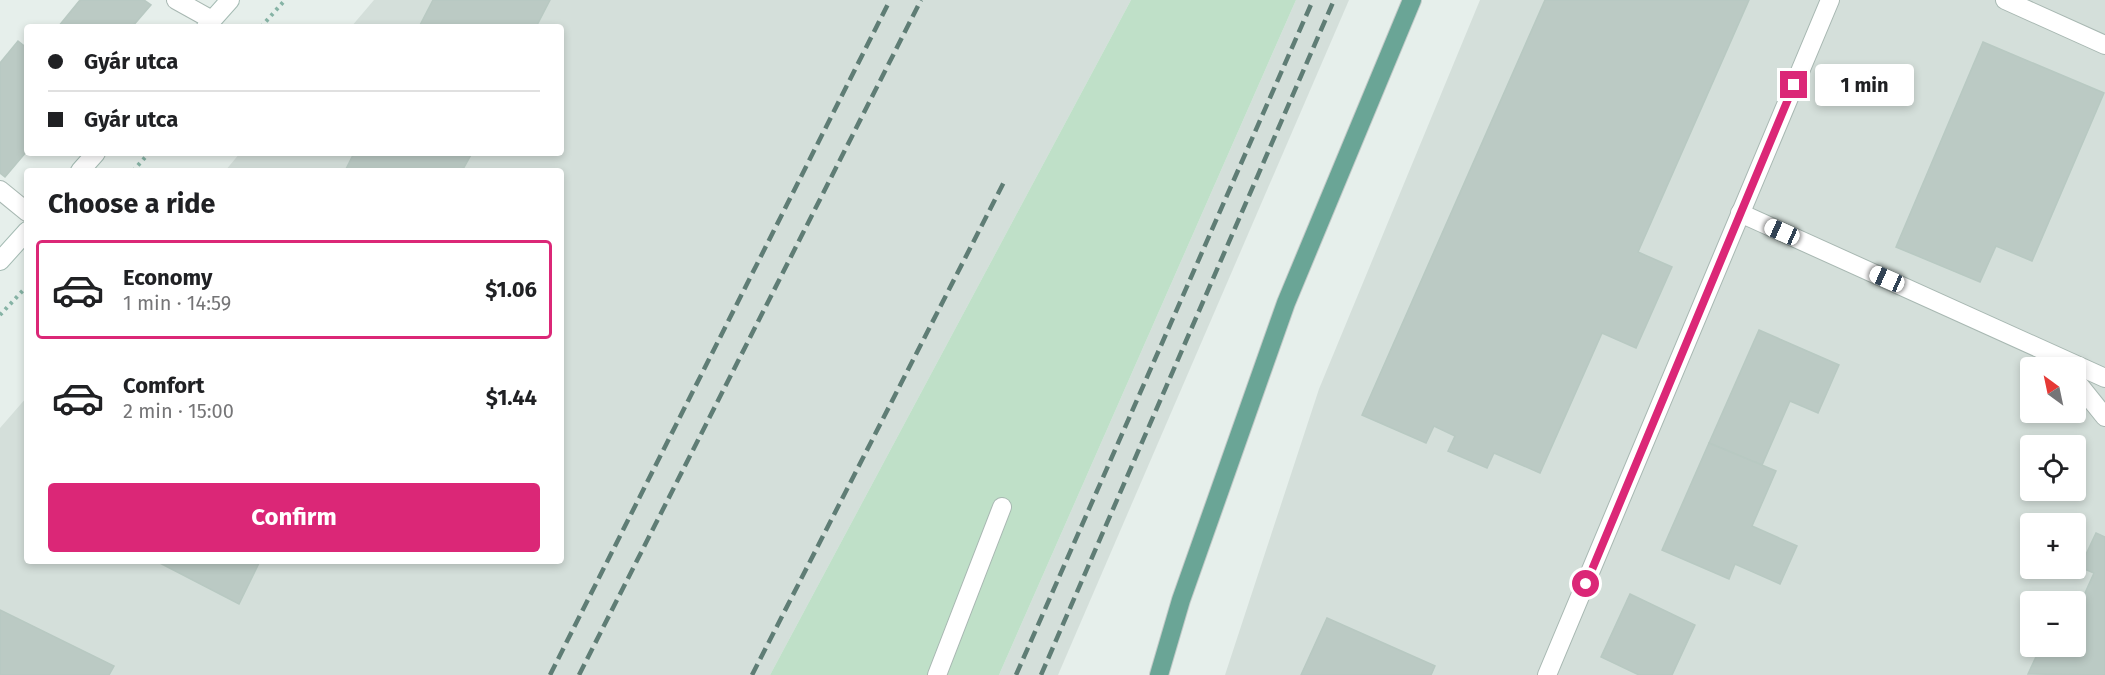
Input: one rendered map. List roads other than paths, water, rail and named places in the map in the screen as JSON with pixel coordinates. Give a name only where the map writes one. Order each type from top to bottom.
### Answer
[{"type":"main road","points":[[1159,675],[1180,600],[1286,303],[1412,0]]},
{"type":"street","points":[[176,0],[209,24],[230,0]]},
{"type":"street","points":[[1547,675],[1830,0]]},
{"type":"street","points":[[2005,0],[2105,45]]},
{"type":"street","points":[[83,168],[93,156]]},
{"type":"street","points":[[0,190],[24,210]]},
{"type":"street","points":[[1740,213],[2051,357]]},
{"type":"street","points":[[0,261],[24,234]]},
{"type":"street","points":[[2086,371],[2105,378]]},
{"type":"street","points":[[2086,393],[2105,417]]},
{"type":"street","points":[[937,675],[1002,507]]},
{"type":"railway","points":[[550,675],[890,0]]},
{"type":"railway","points":[[579,675],[921,0]]},
{"type":"railway","points":[[1016,675],[1313,0]]},
{"type":"railway","points":[[1041,675],[1334,0]]},
{"type":"railway","points":[[752,675],[1005,180]]}]
